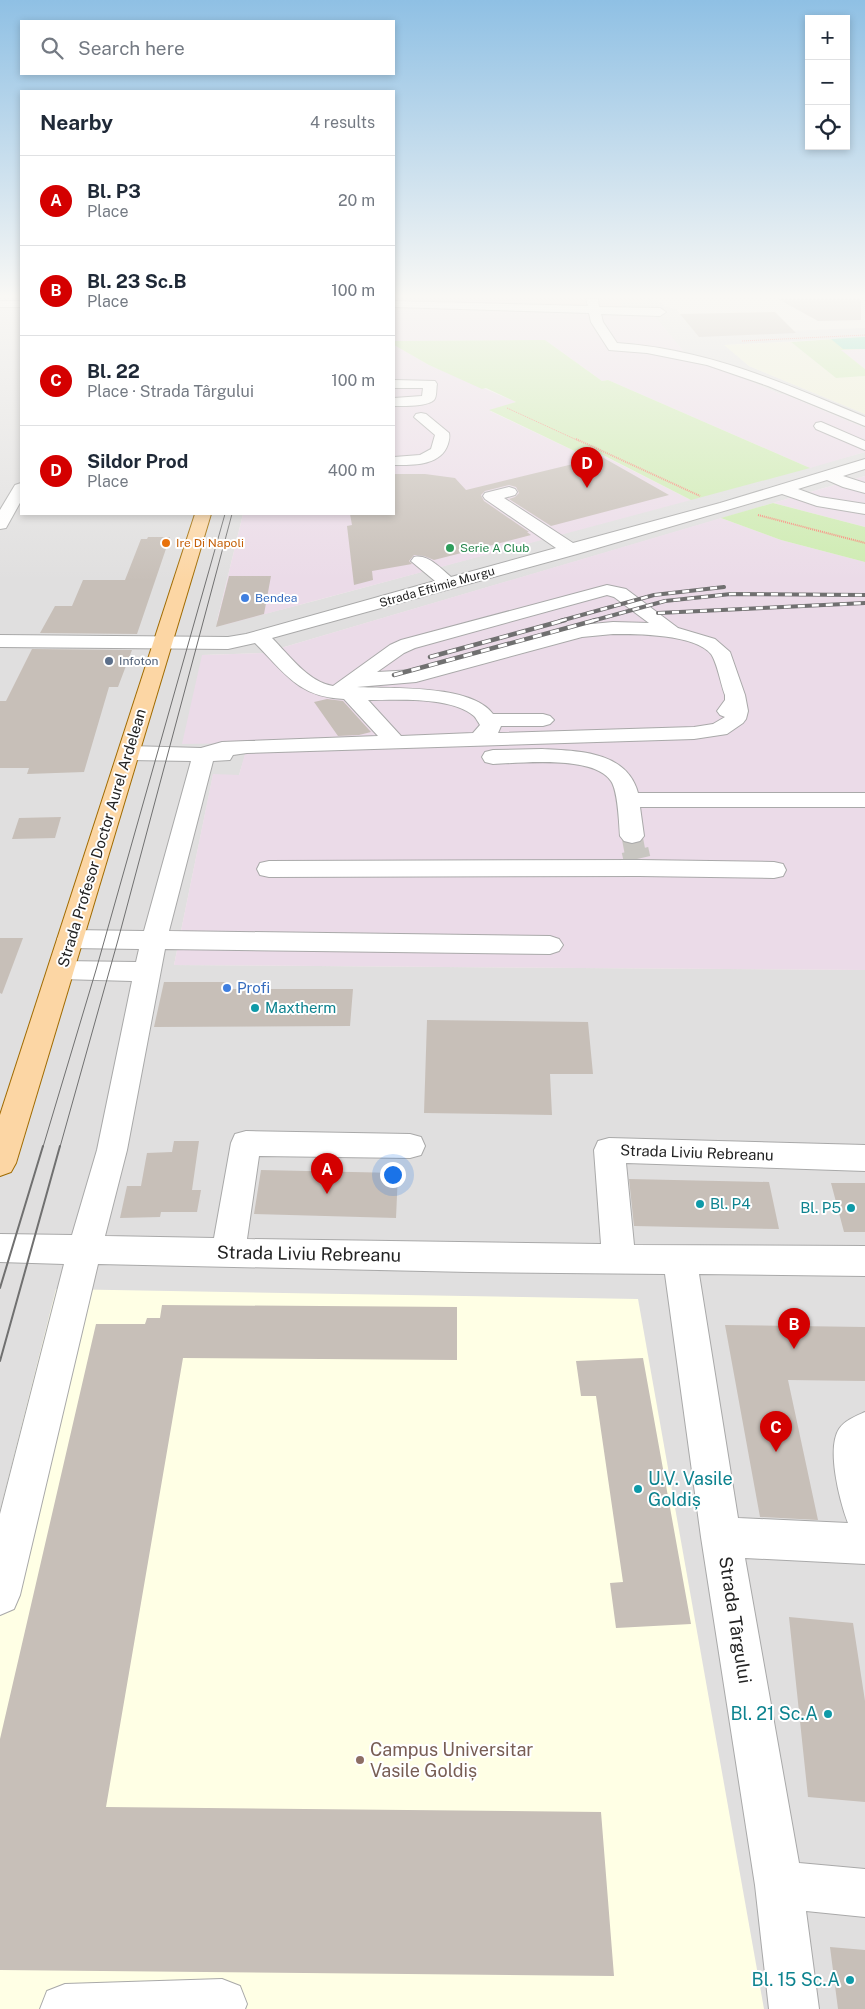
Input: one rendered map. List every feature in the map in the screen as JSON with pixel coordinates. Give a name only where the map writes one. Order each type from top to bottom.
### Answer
[{"type":"main road","name":"Strada Profesor Doctor Aurel Ardelean","points":[[0,1163],[62,970],[70,939],[203,515]]},
{"type":"street","points":[[395,402],[418,401],[428,398],[429,393]]},
{"type":"street","points":[[791,393],[865,422]]},
{"type":"street","points":[[395,461],[423,459],[438,452],[444,437],[442,433],[420,417]]},
{"type":"street","points":[[821,426],[865,446]]},
{"type":"street","name":"Strada Eftimie Murgu","points":[[0,641],[228,642],[260,636],[726,506],[865,464]]},
{"type":"street","points":[[828,476],[865,488]]},
{"type":"street","points":[[783,489],[818,501],[865,509]]},
{"type":"street","points":[[0,524],[20,490]]},
{"type":"street","points":[[509,492],[491,496],[570,550]]},
{"type":"street","points":[[420,561],[449,584]]},
{"type":"street","points":[[347,688],[397,649],[408,644],[607,590],[620,592],[674,633]]},
{"type":"street","points":[[204,754],[222,749],[247,747],[710,731],[726,726],[736,719],[738,711],[735,695],[720,652],[716,647],[702,640],[674,633],[604,627],[581,631],[416,676],[347,688],[320,690],[307,683],[260,636]]},
{"type":"street","points":[[347,688],[448,698],[478,709],[490,720],[491,725],[489,730],[470,740]]},
{"type":"street","points":[[347,688],[396,742]]},
{"type":"street","points":[[490,720],[698,719],[725,713],[735,701],[735,695]]},
{"type":"street","points":[[128,753],[574,758],[602,764],[618,775],[622,781],[636,854]]},
{"type":"street","points":[[0,1595],[85,1249],[112,1150],[154,941],[204,754]]},
{"type":"street","points":[[626,800],[865,800]]},
{"type":"street","points":[[269,869],[636,854],[774,870]]},
{"type":"street","points":[[70,939],[550,945]]},
{"type":"street","points":[[62,970],[147,972]]},
{"type":"street","name":"Strada Liviu Rebreanu","points":[[619,1259],[608,1141],[865,1158]]},
{"type":"street","points":[[228,1252],[246,1143],[410,1146]]},
{"type":"street","name":"Strada Liviu Rebreanu","points":[[0,1248],[470,1258],[865,1261]]},
{"type":"street","name":"Strada Târgului","points":[[680,1260],[721,1537],[779,1885],[794,2009]]},
{"type":"street","points":[[865,1430],[853,1441],[853,1463],[865,1516]]},
{"type":"street","points":[[721,1537],[865,1544]]},
{"type":"street","points":[[779,1885],[865,1893]]},
{"type":"street","points":[[65,2009],[222,2004]]},
{"type":"path","points":[[507,408],[676,486],[726,506],[865,543]]},
{"type":"shaded area","points":[[0,393],[20,393],[20,515],[243,515],[217,621],[264,614],[318,600],[865,452],[865,476],[264,653],[202,655],[249,743],[239,775],[213,775],[174,965],[865,970],[865,2009],[0,2009]]},
{"type":"shaded area","points":[[395,393],[494,393],[516,402],[490,411],[587,457],[600,454],[691,500],[224,625],[217,621],[243,515],[395,515]]},
{"type":"shaded area","points":[[637,393],[777,393],[865,428],[865,452],[810,468]]},
{"type":"shaded area","points":[[777,393],[814,393],[865,414],[865,428],[784,394]]},
{"type":"shaded area","points":[[814,393],[865,393],[865,414]]},
{"type":"shaded area","points":[[865,476],[865,527],[773,503]]},
{"type":"shaded area","points":[[721,518],[781,540],[865,562],[865,970],[174,965],[213,774],[239,775],[248,743],[182,744],[202,655],[264,653]]},
{"type":"shaded area","name":"Campus Universitar Vasile Goldiș","points":[[56,1289],[638,1299],[764,2009],[0,2009],[0,1511]]},
{"type":"green space","points":[[496,393],[637,393],[810,468],[691,500],[601,454],[587,457],[489,410],[516,402]]},
{"type":"green space","points":[[773,503],[865,527],[865,562],[781,540],[721,518]]},
{"type":"building","points":[[602,457],[669,495],[551,526],[509,499],[519,493],[516,487],[509,485],[485,491],[481,495],[484,501],[531,535],[434,560],[414,555],[409,561],[412,564],[372,571],[373,580],[354,585],[347,526],[352,525],[350,515],[395,515],[395,474],[425,474],[455,478],[466,490]]},
{"type":"building","points":[[148,537],[170,537],[137,634],[40,633],[55,606],[72,606],[83,580],[125,580],[141,539],[147,539]]},
{"type":"building","name":"Bendea","points":[[229,576],[271,576],[264,614],[216,627]]},
{"type":"building","points":[[32,649],[132,650],[118,687],[109,687],[84,772],[27,774],[29,768],[0,768],[0,701],[6,701]]},
{"type":"building","points":[[327,699],[343,701],[371,732],[359,735],[338,736],[314,702]]},
{"type":"building","points":[[61,817],[55,838],[12,839],[19,818]]},
{"type":"building","points":[[0,938],[23,938],[2,994],[0,993]]},
{"type":"building","name":"Maxtherm","points":[[164,982],[228,982],[227,989],[353,989],[350,1026],[154,1027]]},
{"type":"building","points":[[427,1020],[588,1022],[593,1074],[550,1074],[552,1115],[424,1113]]},
{"type":"building","points":[[174,1141],[199,1141],[192,1190],[201,1190],[197,1212],[161,1212],[160,1217],[120,1218],[127,1186],[141,1186],[147,1153],[172,1152]]},
{"type":"building","points":[[261,1170],[398,1173],[396,1218],[254,1214]]},
{"type":"building","name":"Bl. P4","points":[[629,1179],[769,1182],[779,1229],[634,1226]]},
{"type":"building","name":"Bl. P5","points":[[831,1183],[865,1183],[865,1232],[844,1232]]},
{"type":"building","points":[[162,1305],[457,1307],[457,1360],[183,1358],[106,1807],[601,1812],[614,1976],[0,1970],[0,1739],[96,1324],[145,1324],[147,1318],[160,1318]]},
{"type":"building","points":[[725,1325],[865,1327],[865,1381],[788,1380],[818,1520],[760,1517]]},
{"type":"building","name":"U.V. Vasile Goldiș","points":[[643,1358],[691,1624],[616,1628],[610,1583],[623,1582],[596,1396],[581,1396],[576,1361]]},
{"type":"building","name":"Bl. 21 Sc.A","points":[[789,1617],[853,1623],[865,1701],[865,1802],[808,1797]]},
{"type":"building","name":"Bl. 15 Sc.A","points":[[830,1947],[865,1950],[865,2009],[838,2009]]},
{"type":"tunnel","points":[[632,836],[635,852]]},
{"type":"tunnel","points":[[635,850],[637,859]]},
{"type":"tram line","points":[[43,1147],[96,970],[225,515]]},
{"type":"tram line","points":[[60,1147],[118,940],[232,515]]},
{"type":"tram line","points":[[0,1288],[43,1146]]},
{"type":"tram line","points":[[0,1361],[60,1146]]},
{"type":"railway","points":[[560,621],[654,595],[724,587]]},
{"type":"railway","points":[[592,621],[665,601],[731,594],[865,595]]},
{"type":"railway","points":[[658,613],[865,603]]},
{"type":"railway","points":[[430,657],[565,620]]},
{"type":"railway","points":[[394,675],[596,620]]},
{"type":"place","name":"Sildor Prod","points":[[587,488]]},
{"type":"place","name":"Ire Di Napoli","points":[[166,543]]},
{"type":"place","name":"Serie A Club","points":[[450,548]]},
{"type":"place","name":"Bendea","points":[[245,598]]},
{"type":"place","name":"Infoton","points":[[109,661]]},
{"type":"place","name":"Profi","points":[[227,988]]},
{"type":"place","name":"Maxtherm","points":[[255,1008]]},
{"type":"place","name":"Bl. P3","points":[[327,1194]]},
{"type":"place","name":"Bl. P4","points":[[700,1204]]},
{"type":"place","name":"Bl. P5","points":[[851,1208]]},
{"type":"place","name":"Bl. 23 Sc.B","points":[[794,1349]]},
{"type":"place","name":"Bl. 22","points":[[776,1452]]},
{"type":"place","name":"U.V. Vasile Goldiș","points":[[638,1489]]},
{"type":"place","name":"Bl. 21 Sc.A","points":[[828,1714]]},
{"type":"place","name":"Campus Universitar Vasile Goldiș","points":[[360,1760]]},
{"type":"place","name":"Bl. 15 Sc.A","points":[[850,1980]]}]
